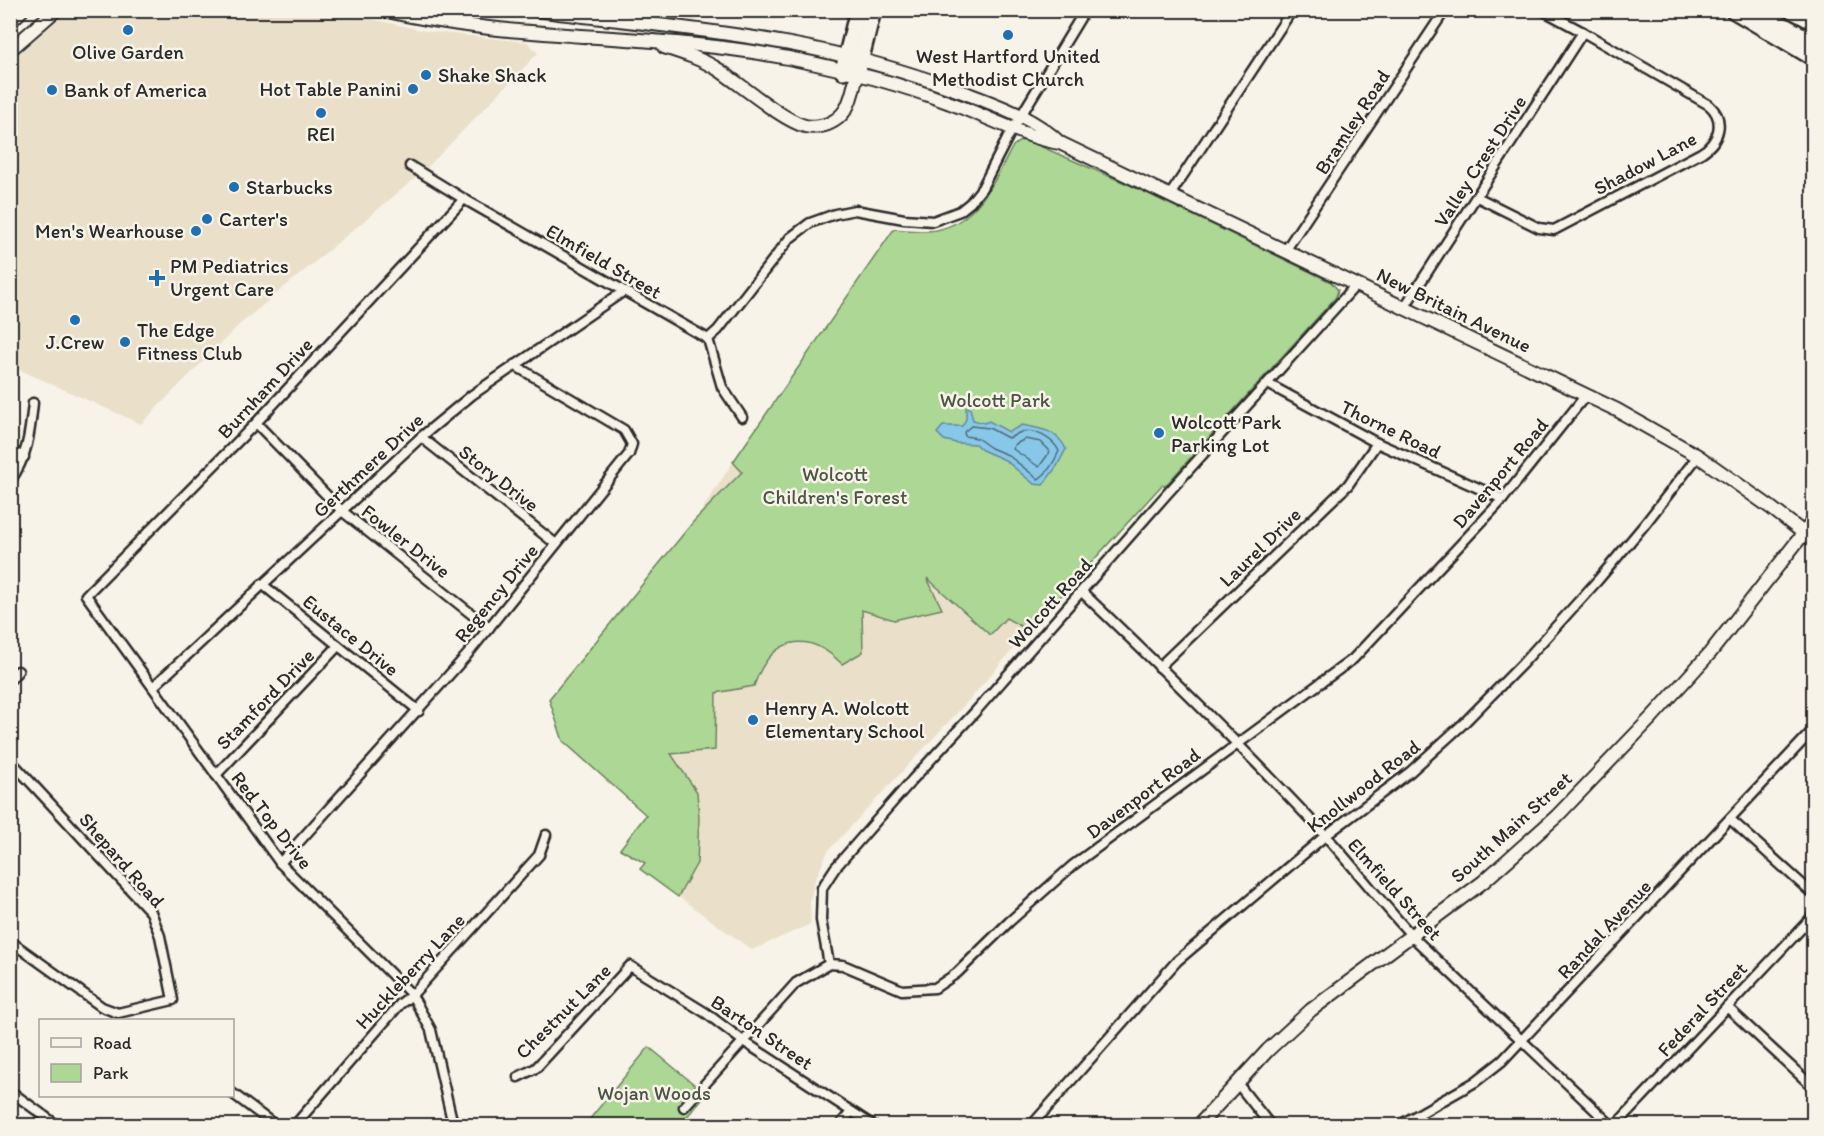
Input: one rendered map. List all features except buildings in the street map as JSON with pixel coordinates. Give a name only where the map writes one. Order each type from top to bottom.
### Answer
[{"type":"highway","points":[[852,65],[858,10]]},
{"type":"highway","points":[[852,65],[873,10]]},
{"type":"highway","points":[[1733,10],[1814,58]]},
{"type":"highway","points":[[1755,10],[1814,42]]},
{"type":"main road","points":[[10,22],[22,10]]},
{"type":"main road","points":[[10,50],[42,16],[56,10]]},
{"type":"main road","name":"New Britain Avenue","points":[[383,10],[484,27],[643,40],[852,65]]},
{"type":"main road","name":"New Britain Avenue","points":[[536,10],[760,39],[852,65],[948,87],[1017,122],[1048,131],[1060,143],[1614,408],[1698,456],[1751,493],[1814,542]]},
{"type":"main road","points":[[643,40],[707,63],[785,115],[809,126],[827,124],[843,112],[850,101],[852,65]]},
{"type":"main road","name":"South Main Street","points":[[1198,1125],[1268,1050],[1311,1010],[1490,876],[1557,816],[1710,653],[1814,520]]},
{"type":"street","points":[[741,417],[722,387],[708,339],[718,330],[790,238],[810,223],[855,210],[923,221],[942,219],[960,211],[976,198],[1017,122],[1085,10]]},
{"type":"street","points":[[1170,195],[1292,10]]},
{"type":"street","name":"Bramley Road","points":[[1286,251],[1445,10]]},
{"type":"street","name":"Shadow Lane","points":[[1477,197],[1539,228],[1554,230],[1701,153],[1716,141],[1719,130],[1718,118],[1709,105],[1542,10]]},
{"type":"street","name":"Valley Crest Drive","points":[[1404,308],[1583,32]]},
{"type":"street","name":"Elmfield Street","points":[[410,166],[708,339]]},
{"type":"street","name":"Burnham Drive","points":[[86,595],[256,423],[464,199]]},
{"type":"street","name":"Wolcott Road","points":[[829,964],[821,920],[822,888],[836,868],[913,778],[1356,285]]},
{"type":"street","name":"Gerthmere Drive","points":[[153,687],[421,437],[472,395],[624,291]]},
{"type":"street","name":"Regency Drive","points":[[280,863],[419,711],[629,454],[632,444],[624,430],[514,365]]},
{"type":"street","name":"Thorne Road","points":[[1268,384],[1377,443],[1503,499]]},
{"type":"street","name":"Davenport Road","points":[[829,964],[843,965],[902,990],[935,988],[957,973],[1009,922],[1072,866],[1353,658],[1503,499],[1587,395]]},
{"type":"street","points":[[10,481],[28,445],[33,403]]},
{"type":"street","name":"Fowler Drive","points":[[256,423],[342,511],[489,628]]},
{"type":"street","name":"Story Drive","points":[[421,437],[556,544]]},
{"type":"street","name":"Laurel Drive","points":[[1159,667],[1348,485],[1377,443]]},
{"type":"street","points":[[10,450],[24,457]]},
{"type":"street","name":"Knollwood Road","points":[[1031,1125],[1177,961],[1325,836],[1410,772],[1493,694],[1623,552],[1698,456]]},
{"type":"street","name":"Eustace Drive","points":[[262,584],[419,711]]},
{"type":"street","name":"Elmfield Street","points":[[1082,592],[1237,744],[1325,836],[1411,936],[1613,1125]]},
{"type":"street","name":"Red Top Drive","points":[[86,595],[280,863],[412,995],[430,1030],[451,1116],[456,1125]]},
{"type":"street","name":"Stamford Drive","points":[[216,775],[338,646]]},
{"type":"street","points":[[10,680],[18,671]]},
{"type":"street","name":"Randal Avenue","points":[[1398,1125],[1475,1082],[1502,1061],[1814,729]]},
{"type":"street","name":"Shepard Road","points":[[10,760],[151,912],[160,936],[173,1000],[118,1013],[102,1007],[10,941]]},
{"type":"street","points":[[1730,819],[1814,895]]},
{"type":"street","name":"Huckleberry Lane","points":[[294,1125],[400,1004],[412,995],[539,855],[546,836]]},
{"type":"street","name":"Federal Street","points":[[1613,1125],[1814,915]]},
{"type":"street","points":[[684,1107],[796,983],[829,964]]},
{"type":"street","name":"Barton Street","points":[[630,966],[706,1013],[743,1041],[874,1125]]},
{"type":"street","name":"Chestnut Lane","points":[[518,1077],[536,1068],[630,966]]},
{"type":"street","points":[[1727,1007],[1814,1088]]},
{"type":"street","points":[[1237,1083],[1271,1125]]},
{"type":"street","points":[[10,1091],[58,1125]]},
{"type":"street","points":[[234,1094],[276,1125]]},
{"type":"street","points":[[839,1125],[851,1112]]},
{"type":"shaded area","points":[[69,10],[336,11],[426,31],[527,42],[538,53],[425,170],[239,325],[141,424],[11,366],[10,61]]},
{"type":"shaded area","name":"Henry A. Wolcott Elementary School","points":[[733,462],[795,532],[899,559],[1029,631],[970,699],[828,851],[815,880],[810,900],[811,924],[752,950],[640,869],[645,863],[620,849],[646,815],[563,741],[549,699],[700,513]]},
{"type":"green space","name":"Wolcott Park","points":[[1026,140],[1134,187],[1331,282],[1338,290],[1336,297],[1165,486],[1162,485],[1029,631],[1006,618],[990,635],[927,578],[942,609],[894,620],[862,610],[863,652],[842,664],[829,653],[815,646],[803,642],[790,644],[779,648],[769,657],[754,686],[716,693],[715,750],[671,754],[697,792],[699,818],[697,863],[678,897],[640,869],[645,863],[620,849],[646,815],[563,741],[549,699],[694,521],[742,472],[733,462],[894,229],[927,231],[958,222],[970,213],[990,188],[1013,146]]},
{"type":"green space","name":"Wojan Woods","points":[[649,1047],[706,1094],[680,1125],[584,1126]]},
{"type":"water","points":[[966,407],[970,408],[973,420],[984,423],[989,421],[1009,432],[1022,425],[1035,427],[1058,438],[1066,449],[1043,485],[1034,484],[1005,460],[982,450],[975,444],[944,440],[937,433],[943,426],[962,426],[966,419]]},
{"type":"place","name":"Olive Garden","points":[[128,30]]},
{"type":"place","name":"West Hartford United Methodist Church","points":[[1008,35]]},
{"type":"place","name":"Shake Shack","points":[[426,75]]},
{"type":"place","name":"Hot Table Panini","points":[[413,89]]},
{"type":"place","name":"Bank of America","points":[[52,90]]},
{"type":"place","name":"REI","points":[[321,113]]},
{"type":"place","name":"Starbucks","points":[[234,187]]},
{"type":"place","name":"Carter's","points":[[207,219]]},
{"type":"place","name":"Men's Wearhouse","points":[[196,231]]},
{"type":"place","name":"PM Pediatrics Urgent Care","points":[[157,278]]},
{"type":"place","name":"J.Crew","points":[[75,320]]},
{"type":"place","name":"The Edge Fitness Club","points":[[125,342]]},
{"type":"place","name":"Wolcott Park Parking Lot","points":[[1159,433]]},
{"type":"place","name":"Henry A. Wolcott Elementary School","points":[[753,720]]},
{"type":"park label","name":"Wolcott Children's Forest","points":[[835,486]]}]
